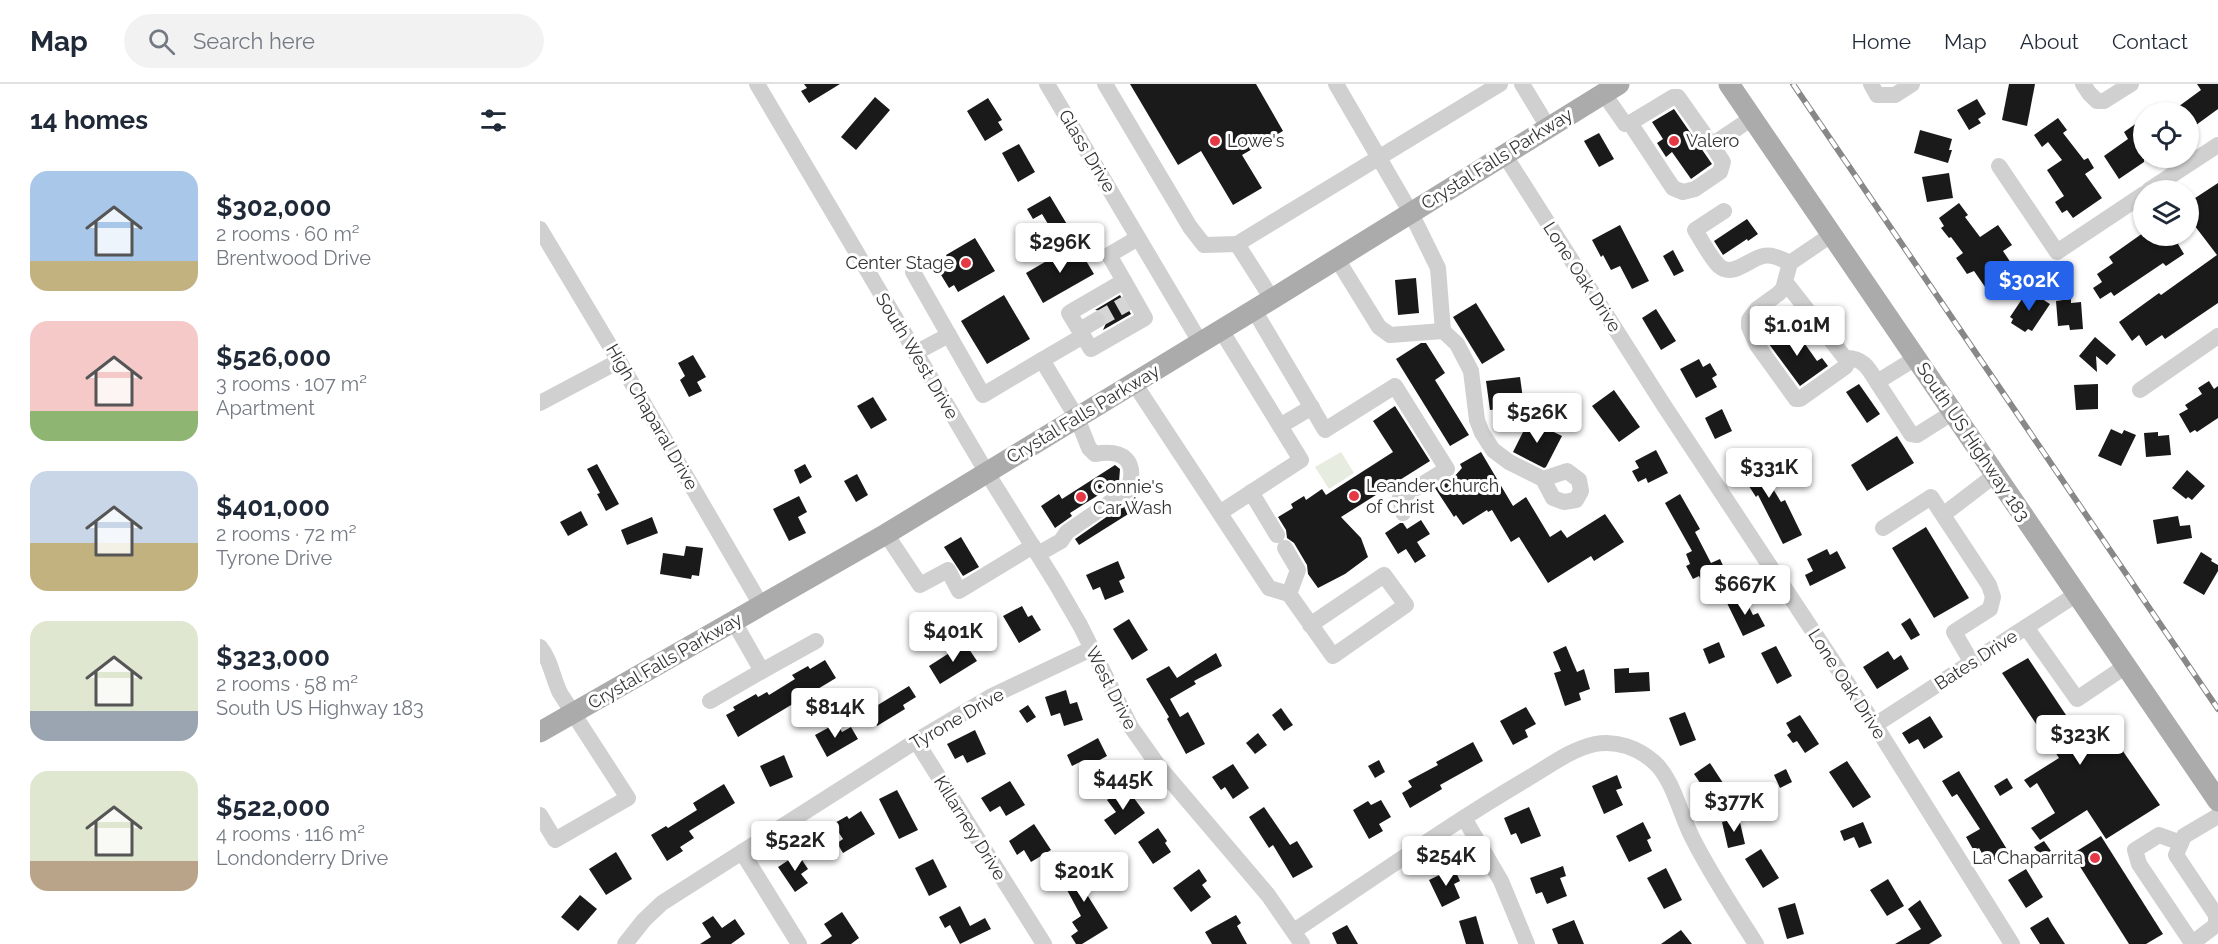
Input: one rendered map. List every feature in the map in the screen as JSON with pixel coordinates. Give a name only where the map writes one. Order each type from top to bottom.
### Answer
[{"type":"main road","name":"South US Highway 183","points":[[1729,84],[2218,801]]},
{"type":"main road","name":"Crystal Falls Parkway","points":[[540,732],[886,534],[1612,89]]},
{"type":"street","name":"South West Drive","points":[[757,84],[987,473]]},
{"type":"street","name":"Glass Drive","points":[[1047,84],[1200,342]]},
{"type":"street","points":[[1105,84],[1190,227],[1204,245],[1237,244],[1500,84]]},
{"type":"street","points":[[1336,84],[1411,213],[1438,268],[1443,331],[1457,344],[1471,371],[1477,420],[1482,433],[1493,450],[1509,462],[1543,479]]},
{"type":"street","points":[[1522,84],[1548,127]]},
{"type":"street","points":[[1871,84],[1877,95],[1895,95],[1912,84]]},
{"type":"street","points":[[2083,84],[2097,101],[2104,101],[2131,84]]},
{"type":"street","points":[[1612,89],[1624,124],[1630,123],[1672,97],[1678,97],[1722,162],[1720,172],[1695,189],[1683,192],[1673,188],[1630,123]]},
{"type":"street","points":[[1712,145],[1752,118]]},
{"type":"street","points":[[2164,180],[2218,145]]},
{"type":"street","name":"Lone Oak Drive","points":[[1504,154],[1670,413],[1875,725],[2012,944]]},
{"type":"street","points":[[1999,166],[2057,252],[2133,201]]},
{"type":"street","points":[[1724,211],[1695,230],[1718,265],[1733,270],[1764,256],[1790,262]]},
{"type":"street","name":"High Chaparal Drive","points":[[540,229],[620,361],[761,605]]},
{"type":"street","points":[[1831,235],[1790,262],[1786,283],[1778,294],[1752,314],[1749,327],[1757,345],[1796,399],[1800,399],[1853,357],[1868,367],[1914,435],[1952,413]]},
{"type":"street","points":[[1124,281],[1070,313],[1091,349],[1146,318],[1132,301],[1124,281],[1109,255],[1138,238]]},
{"type":"street","points":[[1237,244],[1272,299]]},
{"type":"street","points":[[1337,259],[1379,327],[1390,335],[1443,331]]},
{"type":"street","points":[[913,272],[983,395],[1042,360],[1097,320]]},
{"type":"street","points":[[1786,283],[1845,363]]},
{"type":"street","points":[[1254,310],[1325,430],[1395,386],[1447,469],[1400,498],[1403,513]]},
{"type":"street","points":[[1221,330],[1300,460],[1221,512]]},
{"type":"street","points":[[915,353],[949,334]]},
{"type":"street","points":[[2140,390],[2218,336]]},
{"type":"street","points":[[1877,382],[1916,358]]},
{"type":"street","points":[[886,534],[920,585],[948,570],[960,591],[1036,550],[1061,541],[1067,532],[1128,490],[1132,472],[1122,455],[1113,452],[1095,454],[1089,448],[1077,418],[1042,360]]},
{"type":"street","points":[[540,403],[620,361]]},
{"type":"street","points":[[1134,383],[1269,588],[1289,594],[1310,625],[1333,656],[1406,605],[1383,575],[1310,625]]},
{"type":"street","points":[[1280,426],[1312,407]]},
{"type":"street","name":"West Drive","points":[[987,473],[1080,625],[1119,706],[1144,748],[1268,895],[1298,938]]},
{"type":"street","points":[[1944,514],[1995,475]]},
{"type":"street","points":[[1251,492],[1298,570],[1289,594]]},
{"type":"street","points":[[1883,528],[1931,497],[1944,514],[1989,585],[1993,597],[1990,609],[1954,632],[1972,663]]},
{"type":"street","name":"Bates Drive","points":[[1875,725],[2077,594]]},
{"type":"street","points":[[734,622],[762,671]]},
{"type":"street","points":[[2026,627],[2077,699],[2126,666]]},
{"type":"street","points":[[710,700],[816,642]]},
{"type":"street","points":[[540,647],[549,658],[552,675],[560,693],[628,798],[555,840],[540,815]]},
{"type":"street","name":"Tyrone Drive","points":[[624,944],[662,903],[916,741],[992,696],[1090,649]]},
{"type":"street","name":"Killarney Drive","points":[[916,741],[1044,944]]},
{"type":"street","points":[[1298,938],[1464,818],[1579,749],[1605,743],[1620,744],[1635,749],[1656,764],[1665,776],[1691,836],[1710,872],[1756,944]]},
{"type":"street","points":[[2181,843],[2159,835],[2135,849],[2139,864],[2191,944],[2216,925],[2216,915],[2175,855],[2181,843],[2184,836],[2218,816]]},
{"type":"street","points":[[1464,818],[1501,881],[1527,944]]},
{"type":"street","points":[[742,852],[799,944]]},
{"type":"shaded area","points":[[1341,452],[1354,473],[1329,489],[1315,467]]},
{"type":"building","points":[[804,84],[840,84],[809,103],[801,91],[807,88]]},
{"type":"building","name":"Lowe's","points":[[1130,84],[1256,84],[1283,131],[1242,155],[1262,188],[1233,205],[1201,151],[1178,165]]},
{"type":"building","points":[[2009,84],[2035,84],[2027,126],[2002,120]]},
{"type":"building","points":[[2197,84],[2218,84],[2218,109],[2199,123],[2199,102],[2185,102],[2201,90]]},
{"type":"building","points":[[875,97],[890,110],[856,150],[841,137]]},
{"type":"building","points":[[988,98],[1002,120],[998,122],[1003,130],[985,141],[967,111]]},
{"type":"building","points":[[1977,99],[1986,114],[1978,119],[1981,123],[1969,130],[1957,110]]},
{"type":"building","name":"Valero","points":[[1674,109],[1712,164],[1691,179],[1672,152],[1666,157],[1657,143],[1663,139],[1652,122]]},
{"type":"building","points":[[2058,118],[2067,130],[2063,133],[2084,160],[2088,158],[2094,168],[2085,174],[2102,198],[2073,218],[2067,210],[2062,213],[2055,202],[2064,196],[2047,170],[2062,160],[2048,142],[2042,147],[2034,135]]},
{"type":"building","points":[[2133,126],[2133,168],[2135,168],[2119,179],[2104,156],[2128,139],[2124,132]]},
{"type":"building","points":[[1920,130],[1952,139],[1949,150],[1952,150],[1948,163],[1914,153]]},
{"type":"building","points":[[1599,133],[1614,159],[1599,167],[1584,141]]},
{"type":"building","points":[[1019,144],[1035,172],[1018,182],[1002,153]]},
{"type":"building","points":[[1949,173],[1953,198],[1927,202],[1922,177]]},
{"type":"building","points":[[2218,183],[2218,303],[2165,339],[2162,335],[2146,346],[2139,335],[2132,341],[2119,322],[2217,255],[2199,231],[2199,195]]},
{"type":"building","points":[[1050,196],[1068,226],[1054,234],[1042,214],[1033,219],[1027,209]]},
{"type":"building","points":[[1959,203],[1968,215],[1965,217],[1980,237],[1998,225],[2012,245],[2003,251],[2015,269],[2005,276],[2010,285],[1992,297],[1974,271],[1967,274],[1956,258],[1963,253],[1941,228],[1944,226],[1939,218]]},
{"type":"building","points":[[1747,219],[1758,234],[1723,255],[1714,241]]},
{"type":"building","points":[[1620,225],[1649,281],[1632,289],[1620,266],[1611,270],[1592,240]]},
{"type":"building","name":"Center Stage","points":[[975,238],[995,271],[958,292],[954,285],[949,288],[938,270],[944,266],[941,260]]},
{"type":"building","points":[[2133,240],[2133,246],[2179,246],[2184,254],[2166,266],[2163,263],[2114,296],[2111,292],[2100,299],[2093,288],[2102,282],[2097,274],[2113,263],[2109,257]]},
{"type":"building","points":[[1076,244],[1094,274],[1043,303],[1026,273]]},
{"type":"building","points":[[1673,250],[1684,271],[1674,276],[1663,256]]},
{"type":"building","points":[[1416,278],[1419,313],[1398,315],[1395,280]]},
{"type":"building","points":[[2028,290],[2050,304],[2032,331],[2028,329],[2025,332],[2011,323],[2013,319],[2010,317]]},
{"type":"building","points":[[1004,295],[1030,339],[987,364],[961,321]]},
{"type":"building","points":[[1120,295],[1131,314],[1103,330],[1107,321],[1106,315],[1102,311],[1095,310]]},
{"type":"building","points":[[2071,299],[2071,303],[2081,302],[2083,329],[2070,330],[2069,325],[2058,326],[2056,301]]},
{"type":"building","points":[[1476,303],[1505,350],[1482,364],[1453,317]]},
{"type":"building","points":[[1656,309],[1676,341],[1661,350],[1642,318]]},
{"type":"building","points":[[1793,327],[1817,361],[1822,358],[1828,366],[1800,386],[1769,344]]},
{"type":"building","points":[[2095,337],[2116,355],[2107,365],[2096,356],[2097,372],[2079,356]]},
{"type":"building","points":[[1421,343],[1426,343],[1445,373],[1435,380],[1469,435],[1450,446],[1396,359]]},
{"type":"building","points":[[693,355],[706,377],[697,382],[702,391],[689,397],[680,380],[685,376],[678,363]]},
{"type":"building","points":[[1699,359],[1703,367],[1710,363],[1717,375],[1712,378],[1717,387],[1696,398],[1680,369]]},
{"type":"building","points":[[1520,377],[1524,406],[1490,410],[1486,381]]},
{"type":"building","points":[[2209,381],[2214,389],[2218,386],[2218,418],[2197,432],[2195,430],[2190,433],[2179,414],[2188,409],[2185,405],[2202,394],[2198,388]]},
{"type":"building","points":[[1859,384],[1880,414],[1867,423],[1846,392]]},
{"type":"building","points":[[2098,384],[2098,409],[2076,410],[2074,385]]},
{"type":"building","points":[[1614,390],[1640,427],[1619,442],[1592,406]]},
{"type":"building","points":[[873,397],[887,420],[871,429],[857,406]]},
{"type":"building","name":"Leander Church of Christ","points":[[1395,406],[1430,461],[1341,517],[1361,538],[1368,557],[1345,574],[1318,588],[1308,574],[1307,565],[1294,543],[1287,538],[1286,530],[1278,517],[1293,508],[1291,504],[1304,496],[1306,500],[1322,489],[1326,495],[1393,452],[1373,421]]},
{"type":"building","points":[[1722,409],[1732,431],[1715,439],[1705,418]]},
{"type":"building","points":[[1529,420],[1562,436],[1544,468],[1513,452]]},
{"type":"building","points":[[2111,429],[2122,434],[2124,430],[2136,435],[2121,466],[2098,456]]},
{"type":"building","points":[[2158,432],[2158,436],[2169,435],[2171,455],[2146,457],[2144,433]]},
{"type":"building","points":[[1897,436],[1914,463],[1867,491],[1851,465]]},
{"type":"building","points":[[1656,450],[1668,473],[1648,483],[1646,478],[1638,482],[1632,471],[1639,468],[1635,461]]},
{"type":"building","points":[[1481,452],[1513,506],[1526,497],[1550,537],[1561,530],[1567,538],[1605,514],[1624,542],[1594,561],[1591,556],[1548,583],[1519,537],[1511,542],[1492,510],[1488,512],[1487,510],[1463,525],[1456,515],[1454,517],[1435,488],[1453,478],[1462,468],[1460,464]]},
{"type":"building","points":[[1751,453],[1781,502],[1785,500],[1802,535],[1783,544],[1758,495],[1756,497],[1734,463]]},
{"type":"building","points":[[597,464],[619,504],[606,511],[597,494],[600,493],[587,469]]},
{"type":"building","points":[[805,464],[812,477],[800,484],[794,470]]},
{"type":"building","name":"Connie's Car Wash","points":[[1115,465],[1120,469],[1119,482],[1070,513],[1072,516],[1055,528],[1041,506],[1059,494],[1062,499]]},
{"type":"building","points":[[2187,470],[2205,486],[2192,500],[2188,497],[2186,499],[2172,488]]},
{"type":"building","points":[[857,474],[868,495],[856,502],[844,481]]},
{"type":"building","points":[[1680,494],[1700,529],[1695,532],[1711,563],[1720,559],[1727,574],[1704,585],[1699,576],[1693,579],[1686,566],[1690,564],[1686,554],[1692,551],[1665,503]]},
{"type":"building","points":[[799,496],[807,512],[798,517],[806,533],[789,541],[773,509]]},
{"type":"building","points":[[1135,497],[1141,506],[1079,545],[1075,539]]},
{"type":"building","points":[[581,511],[588,525],[568,536],[560,522]]},
{"type":"building","points":[[2178,516],[2180,526],[2190,525],[2192,538],[2157,544],[2153,520]]},
{"type":"building","points":[[652,517],[658,533],[627,545],[621,530]]},
{"type":"building","points":[[1421,520],[1430,534],[1417,542],[1426,556],[1415,563],[1406,549],[1398,554],[1385,533],[1400,523],[1403,523],[1407,529]]},
{"type":"building","points":[[1926,527],[1969,598],[1934,618],[1892,548]]},
{"type":"building","points":[[961,537],[979,567],[963,576],[944,547]]},
{"type":"building","points":[[686,546],[703,548],[699,576],[692,575],[691,579],[660,574],[663,553],[684,556]]},
{"type":"building","points":[[1827,549],[1830,555],[1837,551],[1846,568],[1810,586],[1805,575],[1813,571],[1807,559]]},
{"type":"building","points":[[2201,552],[2218,565],[2218,571],[2204,595],[2183,583]]},
{"type":"building","points":[[1118,561],[1125,578],[1119,581],[1124,592],[1105,600],[1100,587],[1093,590],[1086,575]]},
{"type":"building","points":[[1743,595],[1753,615],[1758,613],[1765,626],[1743,636],[1727,603]]},
{"type":"building","points":[[1022,606],[1028,617],[1032,615],[1041,630],[1019,643],[1003,616]]},
{"type":"building","points":[[1910,618],[1920,635],[1911,640],[1901,624]]},
{"type":"building","points":[[1129,619],[1148,650],[1132,660],[1113,629]]},
{"type":"building","points":[[1719,642],[1725,657],[1709,664],[1703,649]]},
{"type":"building","points":[[965,643],[977,661],[940,684],[929,666]]},
{"type":"building","points":[[1566,646],[1577,672],[1584,669],[1590,689],[1579,693],[1581,700],[1565,706],[1554,673],[1561,671],[1553,652]]},
{"type":"building","points":[[1776,646],[1792,676],[1777,684],[1761,653]]},
{"type":"building","points":[[1888,651],[1894,660],[1901,655],[1909,669],[1877,689],[1863,667]]},
{"type":"building","points":[[1216,653],[1222,666],[1194,681],[1196,684],[1170,699],[1180,717],[1188,712],[1205,744],[1186,754],[1167,719],[1169,717],[1146,679],[1169,666],[1177,678]]},
{"type":"building","points":[[2028,658],[2084,742],[2107,728],[2160,805],[2106,839],[2087,810],[2040,840],[2031,828],[2055,813],[2037,783],[2030,788],[2024,780],[2059,758],[2002,673]]},
{"type":"building","points":[[825,660],[836,678],[738,737],[726,715],[735,710],[733,707],[756,694],[758,697],[767,692],[769,695],[795,679],[792,675],[808,666],[810,669]]},
{"type":"building","points":[[1629,668],[1629,673],[1649,672],[1650,691],[1615,693],[1614,669]]},
{"type":"building","points":[[909,686],[916,697],[903,705],[905,709],[877,726],[868,711]]},
{"type":"building","points":[[1066,690],[1070,704],[1077,702],[1083,720],[1064,726],[1060,713],[1051,716],[1045,697]]},
{"type":"building","points":[[1028,705],[1036,717],[1027,723],[1019,711]]},
{"type":"building","points":[[1526,707],[1536,724],[1525,730],[1528,737],[1513,745],[1500,721]]},
{"type":"building","points":[[1281,708],[1293,725],[1284,731],[1272,715]]},
{"type":"building","points":[[1685,712],[1696,740],[1680,746],[1669,718]]},
{"type":"building","points":[[1800,715],[1819,744],[1805,753],[1797,741],[1793,743],[1787,735],[1791,732],[1786,723]]},
{"type":"building","points":[[1930,716],[1943,737],[1924,749],[1918,739],[1909,744],[1902,733]]},
{"type":"building","points":[[837,723],[842,732],[851,727],[858,739],[827,757],[815,735]]},
{"type":"building","points":[[975,730],[986,754],[967,763],[963,755],[955,759],[947,744]]},
{"type":"building","points":[[1258,733],[1267,745],[1255,754],[1246,743]]},
{"type":"building","points":[[1098,738],[1107,756],[1096,762],[1099,767],[1087,772],[1082,761],[1072,766],[1067,755]]},
{"type":"building","points":[[1473,742],[1483,761],[1440,785],[1442,789],[1410,808],[1402,793],[1412,787],[1408,781],[1438,765],[1436,762]]},
{"type":"building","points":[[784,755],[793,777],[770,787],[760,766]]},
{"type":"building","points":[[1379,760],[1385,772],[1375,778],[1368,766]]},
{"type":"building","points":[[1847,761],[1871,797],[1853,808],[1829,772]]},
{"type":"building","points":[[1710,763],[1723,783],[1707,793],[1694,774]]},
{"type":"building","points":[[1233,764],[1249,788],[1233,799],[1225,787],[1221,790],[1212,777]]},
{"type":"building","points":[[1786,769],[1792,782],[1780,788],[1774,775]]},
{"type":"building","points":[[1959,771],[2008,851],[1988,864],[1979,848],[1974,851],[1966,837],[1980,829],[1957,794],[1952,797],[1942,781]]},
{"type":"building","points":[[1617,775],[1622,788],[1616,790],[1623,805],[1604,814],[1592,786]]},
{"type":"building","points":[[2007,778],[2013,788],[2000,796],[1994,786]]},
{"type":"building","points":[[1010,781],[1025,805],[1006,816],[1000,806],[990,812],[981,798]]},
{"type":"building","points":[[724,784],[735,803],[689,831],[694,838],[680,847],[683,851],[667,861],[651,835],[666,826],[668,828],[697,810],[693,803]]},
{"type":"building","points":[[1125,786],[1145,813],[1115,835],[1104,820],[1116,812],[1107,800]]},
{"type":"building","points":[[897,790],[918,830],[899,839],[879,799]]},
{"type":"building","points":[[1381,800],[1391,817],[1379,824],[1383,831],[1369,839],[1353,810],[1368,801],[1371,805]]},
{"type":"building","points":[[1264,807],[1290,845],[1297,841],[1313,867],[1293,878],[1273,845],[1269,848],[1249,817]]},
{"type":"building","points":[[1529,807],[1541,836],[1521,844],[1516,833],[1511,835],[1504,818]]},
{"type":"building","points":[[861,811],[875,834],[843,853],[837,843],[843,839],[833,824],[847,816],[849,819]]},
{"type":"building","points":[[1739,818],[1745,844],[1728,848],[1722,822]]},
{"type":"building","points":[[1643,822],[1651,838],[1647,840],[1652,851],[1629,862],[1616,836]]},
{"type":"building","points":[[1863,822],[1872,843],[1859,848],[1854,837],[1844,841],[1840,831]]},
{"type":"building","points":[[1034,824],[1051,850],[1031,862],[1024,850],[1017,855],[1009,841]]},
{"type":"building","points":[[1158,828],[1171,852],[1153,864],[1138,842]]},
{"type":"building","points":[[2101,836],[2163,934],[2146,944],[2129,944],[2072,854]]},
{"type":"building","points":[[2044,841],[2051,851],[2041,857],[2034,847]]},
{"type":"building","points":[[1761,849],[1779,878],[1763,888],[1745,859]]},
{"type":"building","points":[[616,852],[632,879],[606,895],[589,869]]},
{"type":"building","points":[[798,854],[808,869],[801,874],[808,883],[795,892],[778,867]]},
{"type":"building","points":[[1075,855],[1089,875],[1094,872],[1101,885],[1086,893],[1108,928],[1082,944],[1076,944],[1071,936],[1078,931],[1072,922],[1081,916],[1067,890],[1077,884],[1064,862]]},
{"type":"building","points":[[933,859],[947,887],[929,896],[915,868]]},
{"type":"building","points":[[1563,866],[1566,876],[1560,878],[1567,896],[1547,904],[1542,892],[1536,894],[1530,878]]},
{"type":"building","points":[[1454,868],[1460,881],[1454,884],[1460,898],[1442,907],[1429,880]]},
{"type":"building","points":[[1666,868],[1682,900],[1664,909],[1647,878]]},
{"type":"building","points":[[1199,869],[1207,881],[1202,885],[1211,897],[1191,912],[1173,888]]},
{"type":"building","points":[[2026,869],[2043,897],[2026,908],[2008,880]]},
{"type":"building","points":[[1888,879],[1904,906],[1887,916],[1870,890]]},
{"type":"building","points":[[580,895],[597,909],[578,931],[561,917]]},
{"type":"building","points":[[1920,900],[1942,936],[1929,944],[1895,944],[1921,929],[1908,909]]},
{"type":"building","points":[[1795,903],[1804,934],[1787,939],[1778,908]]},
{"type":"building","points":[[960,906],[970,926],[985,918],[991,929],[960,944],[950,925],[945,928],[939,917]]},
{"type":"building","points":[[842,912],[859,938],[851,944],[820,944],[832,936],[824,924]]},
{"type":"building","points":[[1236,915],[1241,923],[1237,926],[1247,944],[1212,944],[1205,932]]},
{"type":"building","points":[[713,916],[722,928],[735,919],[745,934],[731,944],[700,944],[711,937],[702,923]]},
{"type":"building","points":[[1476,916],[1484,944],[1466,944],[1459,921]]},
{"type":"building","points":[[2048,917],[2065,944],[2040,944],[2030,928]]},
{"type":"building","points":[[1574,920],[1584,944],[1558,944],[1552,929]]},
{"type":"building","points":[[1347,925],[1358,944],[1337,944],[1332,933]]},
{"type":"building","points":[[1681,930],[1692,944],[1661,944]]},
{"type":"tunnel","points":[[1097,320],[1129,302]]},
{"type":"railway","points":[[1793,84],[2218,709]]},
{"type":"place","name":"Lowe's","points":[[1215,141]]},
{"type":"place","name":"Valero","points":[[1674,141]]},
{"type":"place","name":"Center Stage","points":[[966,263]]},
{"type":"place","name":"Leander Church of Christ","points":[[1354,496]]},
{"type":"place","name":"Connie's Car Wash","points":[[1081,497]]},
{"type":"place","name":"La Chaparrita","points":[[2095,858]]}]
